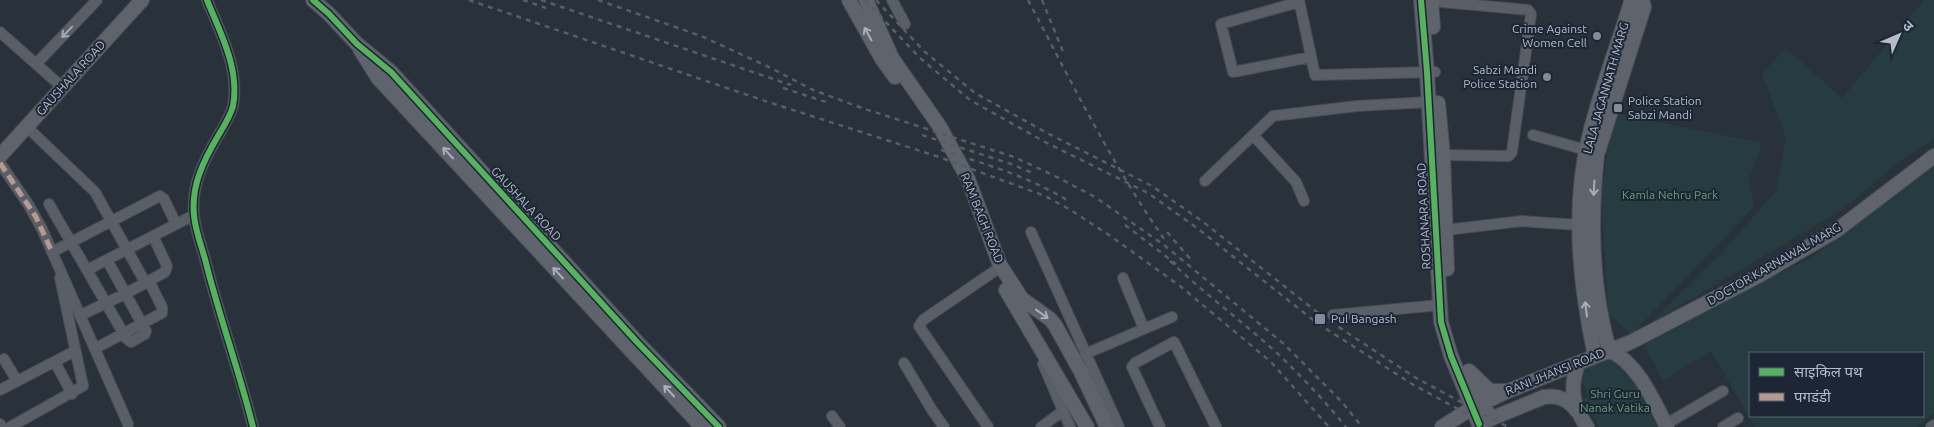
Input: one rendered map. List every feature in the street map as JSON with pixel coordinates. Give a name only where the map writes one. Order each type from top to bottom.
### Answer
[{"type":"street","points":[[36,64],[97,0]]},
{"type":"street","points":[[207,0],[228,53],[233,75],[234,91],[233,105],[229,118],[201,168],[197,182],[194,215],[209,276],[242,383],[253,427]]},
{"type":"street","name":"GAUSHALA ROAD","points":[[314,0],[357,44],[391,72],[637,342],[719,427]]},
{"type":"street","name":"RAM BAGH ROAD","points":[[849,0],[882,59],[929,126],[959,182],[996,270],[1017,300],[1050,319],[1055,325],[1107,427]]},
{"type":"street","name":"RAM BAGH ROAD","points":[[866,0],[892,58],[940,127],[968,179],[1000,264],[1025,322],[1088,427]]},
{"type":"street","points":[[892,0],[905,24]]},
{"type":"street","points":[[1428,0],[1492,5],[1528,10],[1531,14],[1512,152],[1509,156],[1443,155]]},
{"type":"street","name":"ROSHANARA ROAD","points":[[1428,0],[1431,72],[1443,155],[1450,327],[1481,423]]},
{"type":"street","name":"LALA JAGANNATH MARG","points":[[1595,356],[1587,322],[1581,273],[1579,225],[1589,157],[1631,2],[1634,0]]},
{"type":"street","name":"LALA JAGANNATH MARG","points":[[1609,350],[1600,319],[1595,277],[1589,157],[1615,96],[1644,6],[1642,0]]},
{"type":"street","name":"GAUSHALA ROAD","points":[[0,156],[138,1]]},
{"type":"street","points":[[1312,57],[1233,72],[1221,24],[1299,1],[1312,57],[1316,75],[1431,72]]},
{"type":"street","points":[[0,32],[62,87]]},
{"type":"street","points":[[357,44],[378,78],[702,427]]},
{"type":"street","name":"ROSHANARA ROAD","points":[[1431,72],[1429,102],[1440,305],[1444,336],[1477,406]]},
{"type":"street","points":[[1205,181],[1273,116],[1357,106],[1429,102]]},
{"type":"street","points":[[27,127],[89,184],[112,221],[163,310],[160,316],[143,324]]},
{"type":"street","points":[[1253,135],[1296,182],[1304,201]]},
{"type":"street","points":[[1533,135],[1589,157]]},
{"type":"street","name":"DOCTOR KARNAWAL MARG","points":[[1609,350],[1631,342],[1758,276],[1837,230],[1934,156]]},
{"type":"street","points":[[0,163],[32,211],[81,314],[128,424]]},
{"type":"street","points":[[54,256],[71,242],[160,196],[164,198],[176,224]]},
{"type":"street","points":[[49,204],[123,334],[131,342],[145,334],[146,331],[107,260]]},
{"type":"street","points":[[87,270],[194,215]]},
{"type":"street","points":[[1446,230],[1522,221],[1579,225]]},
{"type":"street","points":[[1031,232],[1119,427]]},
{"type":"street","points":[[81,314],[125,294],[167,270],[154,236]]},
{"type":"street","points":[[10,427],[72,394],[83,386],[54,256]]},
{"type":"street","points":[[988,427],[919,326],[923,320],[996,270]]},
{"type":"street","points":[[1124,278],[1144,329]]},
{"type":"street","points":[[1333,315],[1440,305]]},
{"type":"street","points":[[1085,354],[1172,317]]},
{"type":"street","points":[[1025,322],[1070,427]]},
{"type":"street","points":[[96,348],[123,334]]},
{"type":"street","points":[[1160,427],[1132,367],[1135,363],[1174,342],[1216,427]]},
{"type":"street","points":[[1625,359],[1631,342]]},
{"type":"street","name":"RANI JHANSI ROAD","points":[[1442,427],[1477,406],[1508,391],[1609,350],[1625,359],[1642,382],[1667,425]]},
{"type":"street","points":[[0,390],[75,352]]},
{"type":"street","points":[[4,358],[17,381]]},
{"type":"street","points":[[55,362],[72,394]]},
{"type":"street","points":[[904,363],[944,427]]},
{"type":"street","points":[[1578,364],[1573,381],[1577,411],[1587,427]]},
{"type":"street","points":[[1464,366],[1490,391],[1508,391]]},
{"type":"street","points":[[1061,380],[1080,372]]},
{"type":"street","points":[[1667,425],[1723,391]]},
{"type":"street","name":"RANI JHANSI ROAD","points":[[1481,423],[1544,397],[1553,396],[1566,401],[1577,411]]},
{"type":"street","points":[[1041,427],[1063,412]]},
{"type":"street","points":[[832,416],[840,427]]},
{"type":"street","points":[[1723,427],[1738,418]]},
{"type":"green space","points":[[1924,0],[1934,0],[1934,139],[1904,158],[1842,210],[1648,325],[1719,256],[1776,191],[1786,138],[1762,73],[1786,48],[1842,98]]},
{"type":"green space","name":"Kamla Nehru Park","points":[[1615,113],[1762,143],[1749,180],[1754,207],[1631,335],[1608,313],[1601,190]]},
{"type":"green space","points":[[1934,165],[1934,413],[1917,427],[1755,427],[1749,417],[1924,417],[1924,352],[1749,352],[1749,417],[1711,351],[1663,381],[1644,344],[1815,255]]},
{"type":"green space","name":"Shri Guru Nanak Vatika","points":[[1606,356],[1625,364],[1658,427],[1599,427],[1583,399],[1589,396],[1582,383],[1576,386],[1585,364]]},
{"type":"railway","points":[[469,0],[762,100],[939,157],[1045,196],[1109,235],[1180,286],[1271,362],[1329,427]]},
{"type":"railway","points":[[523,0],[546,8]]},
{"type":"railway","points":[[541,0],[791,85]]},
{"type":"railway","points":[[598,0],[701,36],[769,67],[813,90],[862,108],[1014,157],[1095,197],[1164,245],[1284,344],[1342,402],[1362,427]]},
{"type":"railway","points":[[865,0],[920,58],[970,100],[1045,142],[1148,193],[1197,228],[1317,323],[1412,384],[1491,427]]},
{"type":"railway","points":[[876,0],[925,52],[975,93],[1049,134],[1152,186],[1202,221],[1322,316],[1416,378],[1508,427]]},
{"type":"railway","points":[[1028,0],[1111,155],[1167,243]]},
{"type":"railway","points":[[1042,0],[1064,54]]},
{"type":"railway","points":[[783,88],[826,102]]},
{"type":"railway","points":[[922,135],[1011,164],[1035,174]]},
{"type":"railway","points":[[941,150],[1024,178],[1070,202]]},
{"type":"railway","points":[[1125,225],[1176,264]]},
{"type":"railway","points":[[1167,232],[1193,262]]},
{"type":"railway","points":[[1170,261],[1278,354],[1313,389],[1346,427]]},
{"type":"marked path","points":[[0,163],[36,217],[52,252]]},
{"type":"cycle path","points":[[207,0],[228,51],[234,78],[234,92],[233,106],[230,114],[200,173],[195,193],[194,215],[198,237],[253,427]]},
{"type":"cycle path","points":[[313,0],[357,44],[391,72],[637,342],[719,427]]},
{"type":"cycle path","points":[[1421,0],[1427,72],[1441,322],[1451,356],[1479,424]]},
{"type":"place","name":"Crime Against Women Cell","points":[[1597,36]]},
{"type":"place","name":"Sabzi Mandi Police Station","points":[[1547,77]]},
{"type":"place","name":"Police Station Sabzi Mandi","points":[[1618,108]]},
{"type":"place","name":"Pul Bangash","points":[[1320,319]]}]
